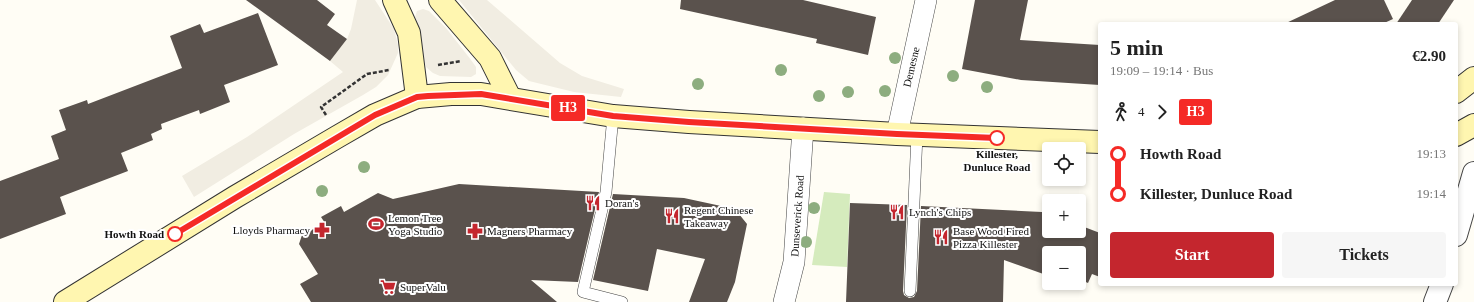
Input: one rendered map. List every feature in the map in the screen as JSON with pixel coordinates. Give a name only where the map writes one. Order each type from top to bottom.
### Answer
[{"type":"main road","points":[[394,0],[409,33],[417,97]]},
{"type":"main road","points":[[440,0],[490,58],[510,98]]},
{"type":"main road","points":[[65,302],[235,197],[337,137],[375,115],[417,97],[451,94],[481,94],[613,116],[907,134],[1098,142]]},
{"type":"main road","points":[[1458,134],[1474,125]]},
{"type":"street","name":"Demesne","points":[[907,134],[926,0]]},
{"type":"street","name":"Dunseverick Road","points":[[784,302],[794,262],[803,128]]},
{"type":"street","points":[[1458,228],[1474,173]]},
{"type":"lane","points":[[613,116],[606,192],[583,292],[622,302]]},
{"type":"lane","points":[[907,134],[910,291]]},
{"type":"green space","points":[[824,192],[850,194],[847,267],[812,265]]},
{"type":"shaded area","points":[[357,0],[375,0],[394,29],[398,45],[398,53],[388,75],[376,87],[294,134],[194,197],[182,176],[247,137],[343,72],[330,61],[347,39],[351,29]]},
{"type":"shaded area","points":[[459,0],[487,0],[560,63],[582,76],[624,89],[621,97],[574,92],[529,81],[516,70]]},
{"type":"shaded area","points":[[423,9],[429,11],[446,28],[476,67],[476,74],[471,77],[440,76],[433,73],[426,67],[414,20],[417,11]]},
{"type":"building","points":[[246,0],[317,0],[335,14],[327,25],[347,39],[330,61]]},
{"type":"building","points":[[681,0],[803,0],[876,17],[868,55],[816,43],[817,39],[680,9]]},
{"type":"building","points":[[975,0],[1028,0],[1020,40],[1098,45],[1098,85],[1021,80],[962,69]]},
{"type":"building","points":[[1335,0],[1384,0],[1393,19],[1386,22],[1288,22]]},
{"type":"building","points":[[1412,0],[1454,0],[1439,22],[1397,22]]},
{"type":"building","points":[[258,13],[278,65],[224,85],[230,102],[200,114],[199,110],[161,124],[162,129],[151,134],[153,140],[121,153],[128,171],[60,197],[66,214],[0,239],[0,181],[59,159],[51,136],[66,130],[59,110],[87,100],[88,104],[182,68],[170,36],[200,24],[204,33]]},
{"type":"building","points":[[459,184],[599,192],[578,282],[531,280],[557,302],[311,302],[300,284],[318,274],[299,244],[302,235],[325,223],[321,217],[341,206],[344,212],[378,193],[393,199]]},
{"type":"building","points":[[613,194],[684,198],[735,209],[747,224],[735,282],[727,302],[689,302],[705,259],[657,249],[648,291],[593,280]]},
{"type":"building","points":[[850,203],[907,205],[903,291],[904,295],[909,298],[914,297],[917,291],[921,206],[1042,212],[1042,238],[1086,238],[1086,228],[1098,232],[1098,276],[1092,274],[1088,283],[1086,282],[1086,246],[1042,246],[1042,274],[1004,260],[1003,302],[846,302]]},
{"type":"bus line","name":"H3","points":[[175,234],[375,115],[417,97],[451,94],[481,94],[613,116],[897,134],[997,138]]},
{"type":"place","name":"Killester, Dunluce Road","points":[[997,138]]},
{"type":"place","name":"Doran's","points":[[593,203]]},
{"type":"place","name":"Lynch's Chips","points":[[897,212]]},
{"type":"place","name":"Regent Chinese Takeaway","points":[[672,216]]},
{"type":"place","name":"Lemon Tree Yoga Studio","points":[[376,224]]},
{"type":"place","name":"Lloyds Pharmacy","points":[[322,230]]},
{"type":"place","name":"Magners Pharmacy","points":[[475,231]]},
{"type":"place","name":"Howth Road","points":[[175,234]]},
{"type":"place","name":"Base Wood Fired Pizza Killester","points":[[941,237]]},
{"type":"place","name":"SuperValu","points":[[388,287]]}]
